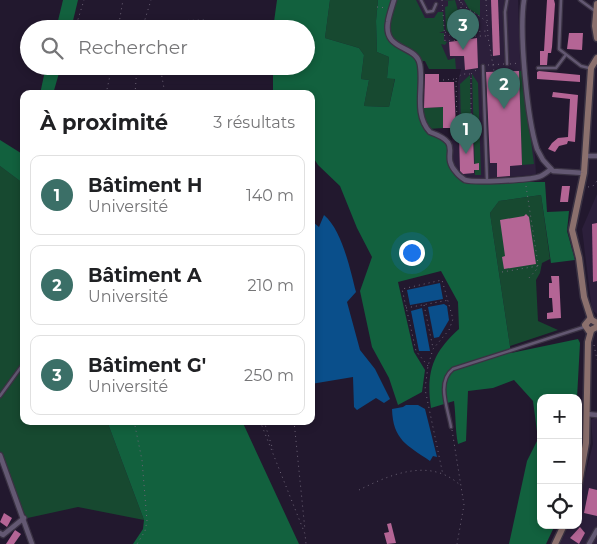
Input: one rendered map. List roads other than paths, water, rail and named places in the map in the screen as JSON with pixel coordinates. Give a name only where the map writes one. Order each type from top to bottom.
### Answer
[{"type":"street","points":[[394,0],[388,23],[391,39],[395,45],[414,54],[420,64],[420,107],[425,126],[430,132],[446,138],[449,142],[451,166],[456,172],[464,179],[487,180],[534,178],[551,169]]},
{"type":"street","points":[[524,0],[522,12],[525,63],[535,142],[543,160],[551,169],[565,173],[584,173]]},
{"type":"street","points":[[597,4],[597,38]]},
{"type":"street","points":[[579,484],[584,463],[587,414],[588,342],[591,328],[587,321],[594,321],[584,297],[579,258],[572,230],[584,173],[591,68],[597,58]]},
{"type":"street","points":[[584,156],[597,156]]},
{"type":"street","points":[[587,414],[597,415]]},
{"type":"street","points":[[0,455],[32,544]]},
{"type":"street","points":[[1,536],[24,518]]},
{"type":"street","points":[[555,544],[562,529]]},
{"type":"street","points":[[588,544],[597,530]]},
{"type":"lane","points":[[422,0],[427,12],[433,11],[436,4]]},
{"type":"lane","points":[[507,0],[505,12],[507,64]]},
{"type":"lane","points":[[561,0],[558,47],[565,56],[581,66],[591,68]]},
{"type":"lane","points":[[580,0],[596,12]]},
{"type":"lane","points":[[538,68],[553,69],[565,56]]},
{"type":"lane","points":[[483,66],[487,180]]},
{"type":"lane","points":[[451,427],[444,391],[446,376],[453,369],[591,328]]},
{"type":"lane","points":[[0,396],[20,368]]},
{"type":"water","points":[[324,215],[336,230],[344,250],[356,292],[347,302],[360,350],[375,369],[390,399],[384,403],[376,398],[357,410],[354,407],[353,377],[315,383],[315,224],[319,227]]},
{"type":"water","points":[[440,283],[443,299],[410,305],[407,290]]},
{"type":"water","points":[[444,304],[447,306],[449,320],[439,337],[434,338],[428,307]]},
{"type":"water","points":[[422,308],[430,351],[419,351],[411,311]]},
{"type":"water","points":[[406,405],[418,405],[425,409],[437,457],[433,456],[430,461],[408,446],[398,435],[395,428],[392,409]]},
{"type":"place","name":"Bâtiment G'","points":[[463,50]]},
{"type":"place","name":"Bâtiment A","points":[[504,109]]},
{"type":"place","name":"Bâtiment H","points":[[466,154]]}]
